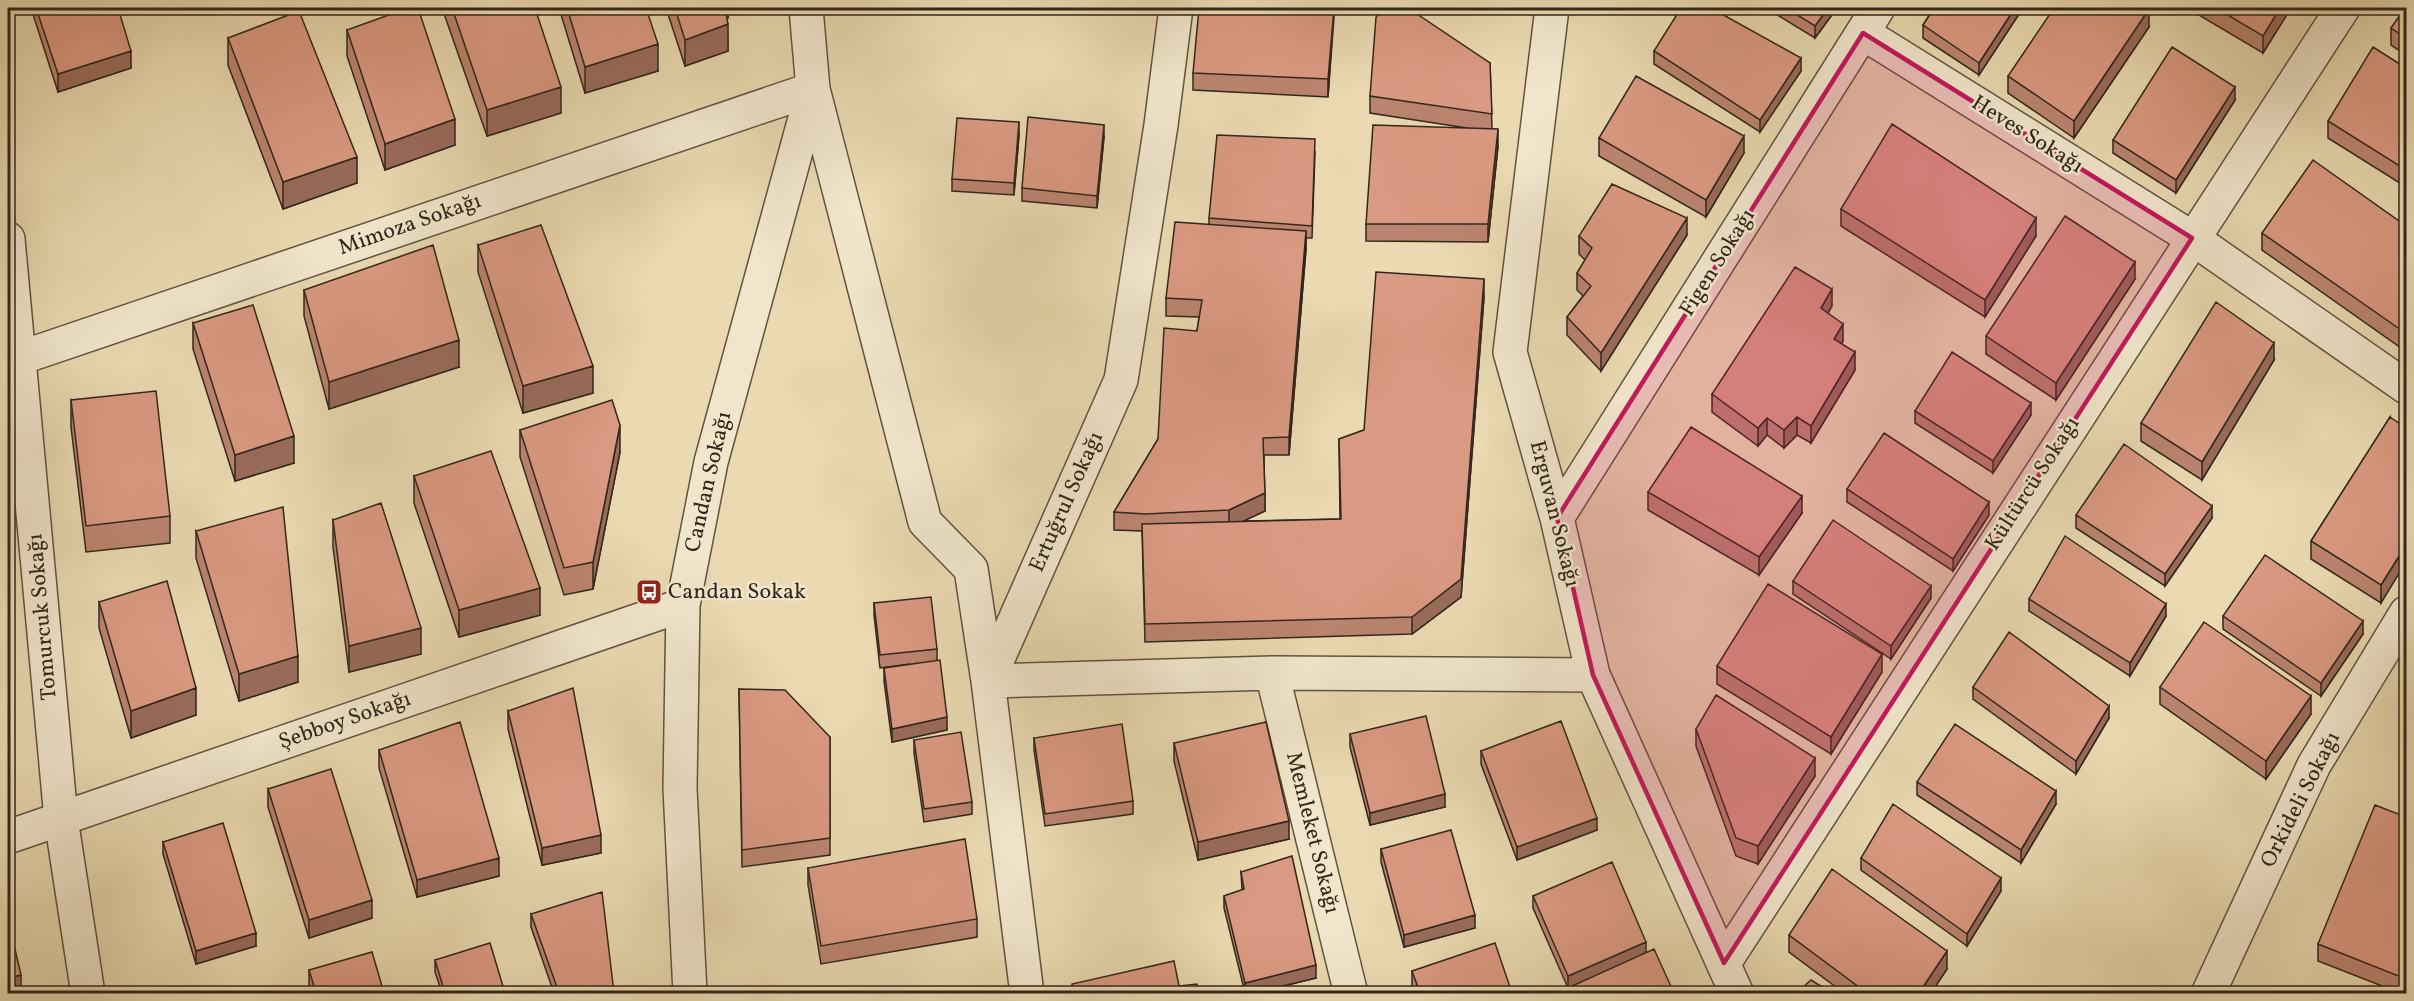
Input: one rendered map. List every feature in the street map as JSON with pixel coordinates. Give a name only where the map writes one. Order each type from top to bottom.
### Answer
[{"type":"street","name":"Candan Sokağı","points":[[806,8],[813,89],[925,522],[971,569],[988,681]]},
{"type":"street","name":"Ertuğrul Sokağı","points":[[988,681],[1121,380],[1161,126],[1176,8]]},
{"type":"street","name":"Erguvan Sokağı","points":[[1551,8],[1510,352],[1557,518],[1593,675],[1737,993]]},
{"type":"street","name":"Kültürcü Sokağı","points":[[1724,963],[2343,8]]},
{"type":"street","name":"Heves Sokağı","points":[[1870,20],[2192,238],[2406,387]]},
{"type":"street","name":"Figen Sokağı","points":[[1557,518],[1870,20]]},
{"type":"street","name":"Candan Sokağı","points":[[690,993],[680,788],[683,605],[711,462],[813,89]]},
{"type":"street","name":"Mimoza Sokağı","points":[[13,360],[813,89]]},
{"type":"street","name":"Tomurcuk Sokağı","points":[[8,239],[13,360],[61,819],[88,993]]},
{"type":"street","name":"Şebboy Sokağı","points":[[8,837],[683,605]]},
{"type":"street","name":"Orkideli Sokağı","points":[[2208,993],[2314,765],[2406,613]]},
{"type":"street","points":[[1027,993],[988,681],[1272,673],[1593,675]]},
{"type":"street","name":"Memleket Sokağı","points":[[1272,673],[1351,993]]},
{"type":"highlighted area","points":[[1863,33],[2192,238],[1724,963],[1593,675],[1557,518]]},
{"type":"building","points":[[36,8],[118,8],[131,51],[58,74]]},
{"type":"building","points":[[408,8],[418,8],[455,119],[385,144],[347,30]]},
{"type":"building","points":[[452,8],[535,8],[561,87],[487,110]]},
{"type":"building","points":[[567,8],[646,8],[658,44],[585,67]]},
{"type":"building","points":[[675,8],[725,8],[728,24],[685,40]]},
{"type":"building","points":[[1199,8],[1334,8],[1328,79],[1193,73]]},
{"type":"building","points":[[1386,8],[1408,8],[1490,63],[1492,114],[1370,96],[1376,17]]},
{"type":"building","points":[[1681,8],[1711,8],[1801,58],[1760,120],[1654,51]]},
{"type":"building","points":[[1786,8],[1828,8],[1815,26]]},
{"type":"building","points":[[1934,8],[2015,8],[1979,63],[1923,25]]},
{"type":"building","points":[[2054,8],[2149,9],[2074,121],[2008,76]]},
{"type":"building","points":[[2216,8],[2280,8],[2263,36]]},
{"type":"building","points":[[2406,8],[2406,38],[2391,28]]},
{"type":"building","points":[[299,11],[357,157],[283,182],[228,38]]},
{"type":"building","points":[[2172,47],[2235,87],[2176,180],[2113,140]]},
{"type":"building","points":[[2373,47],[2406,68],[2406,170],[2328,121]]},
{"type":"building","points":[[1636,76],[1744,136],[1706,200],[1599,138]]},
{"type":"building","points":[[1028,117],[1104,125],[1097,196],[1022,188]]},
{"type":"building","points":[[957,118],[1019,122],[1014,183],[952,179]]},
{"type":"building","points":[[1892,124],[2036,218],[1985,300],[1841,209]]},
{"type":"building","points":[[1373,125],[1498,129],[1488,224],[1366,224]]},
{"type":"building","points":[[1217,135],[1315,139],[1312,226],[1209,218]]},
{"type":"building","points":[[2313,160],[2406,226],[2406,329],[2404,332],[2262,233]]},
{"type":"building","points":[[1612,184],[1687,218],[1601,353],[1567,317],[1591,286],[1577,273],[1592,248],[1579,236]]},
{"type":"building","points":[[2065,216],[2135,262],[2056,383],[1986,336]]},
{"type":"building","points":[[1175,222],[1306,231],[1289,437],[1263,438],[1265,493],[1229,510],[1145,514],[1114,512],[1158,439],[1164,328],[1197,331],[1202,300],[1166,298]]},
{"type":"building","points":[[541,225],[593,366],[523,386],[478,245]]},
{"type":"building","points":[[433,245],[459,340],[329,382],[304,290]]},
{"type":"building","points":[[1795,267],[1832,289],[1821,308],[1843,324],[1834,339],[1855,352],[1811,426],[1797,417],[1784,430],[1767,418],[1758,428],[1712,394]]},
{"type":"building","points":[[1376,272],[1484,279],[1461,579],[1412,617],[1145,624],[1142,524],[1341,519],[1339,439],[1364,430]]},
{"type":"building","points":[[2216,302],[2274,343],[2202,462],[2141,423]]},
{"type":"building","points":[[253,305],[294,436],[235,455],[193,323]]},
{"type":"building","points":[[1952,352],[2031,403],[1993,461],[1915,411]]},
{"type":"building","points":[[156,391],[170,516],[86,526],[71,400]]},
{"type":"building","points":[[612,400],[620,425],[593,562],[564,568],[520,430]]},
{"type":"building","points":[[2390,417],[2406,428],[2406,545],[2381,585],[2311,541]]},
{"type":"building","points":[[1691,427],[1802,496],[1759,557],[1648,492]]},
{"type":"building","points":[[1884,433],[1989,502],[1953,559],[1847,489]]},
{"type":"building","points":[[2124,444],[2212,506],[2165,574],[2076,515]]},
{"type":"building","points":[[491,451],[540,588],[459,610],[414,476]]},
{"type":"building","points":[[381,503],[421,628],[349,646],[333,520]]},
{"type":"building","points":[[283,507],[298,656],[239,674],[196,531]]},
{"type":"building","points":[[1833,520],[1931,586],[1891,646],[1793,581]]},
{"type":"building","points":[[2065,536],[2166,604],[2130,663],[2029,599]]},
{"type":"building","points":[[2265,555],[2363,621],[2321,683],[2223,616]]},
{"type":"building","points":[[167,581],[196,688],[131,711],[99,602]]},
{"type":"building","points":[[1768,584],[1882,654],[1831,737],[1717,666]]},
{"type":"building","points":[[931,597],[937,649],[880,655],[874,603]]},
{"type":"building","points":[[2204,622],[2311,696],[2266,761],[2160,687]]},
{"type":"building","points":[[2009,632],[2109,706],[2076,761],[1973,687]]},
{"type":"building","points":[[940,660],[947,717],[892,729],[884,668]]},
{"type":"building","points":[[573,688],[601,835],[542,848],[508,711]]},
{"type":"building","points":[[739,689],[785,690],[830,737],[830,838],[742,850]]},
{"type":"building","points":[[1716,695],[1815,758],[1758,846],[1736,838],[1696,729]]},
{"type":"building","points":[[1426,716],[1445,794],[1370,813],[1350,734]]},
{"type":"building","points":[[1561,721],[1597,818],[1517,847],[1481,751]]},
{"type":"building","points":[[460,722],[499,858],[417,880],[379,750]]},
{"type":"building","points":[[1266,722],[1289,821],[1198,842],[1174,743]]},
{"type":"building","points":[[1122,724],[1133,801],[1045,814],[1034,738]]},
{"type":"building","points":[[1955,724],[2056,791],[2021,850],[1917,782]]},
{"type":"building","points":[[961,732],[972,802],[924,809],[914,740]]},
{"type":"building","points":[[331,769],[372,900],[309,920],[268,789]]},
{"type":"building","points":[[1893,804],[2001,878],[1967,934],[1861,858]]},
{"type":"building","points":[[2375,805],[2406,817],[2406,979],[2318,944]]},
{"type":"building","points":[[223,823],[256,933],[196,951],[163,842]]},
{"type":"building","points":[[1451,830],[1475,915],[1404,935],[1381,849]]},
{"type":"building","points":[[965,839],[977,919],[821,946],[808,868]]},
{"type":"building","points":[[1292,856],[1316,965],[1245,983],[1224,896],[1244,889],[1241,872]]},
{"type":"building","points":[[1612,862],[1646,942],[1568,976],[1533,896]]},
{"type":"building","points":[[1832,869],[1947,951],[1919,993],[1867,993],[1789,935]]},
{"type":"building","points":[[602,892],[614,993],[559,993],[531,914]]},
{"type":"building","points":[[8,919],[21,975],[8,978]]},
{"type":"building","points":[[490,943],[505,993],[445,993],[435,960]]},
{"type":"building","points":[[1495,943],[1512,993],[1420,993],[1412,971]]},
{"type":"building","points":[[1654,949],[1674,993],[1562,993],[1561,991]]},
{"type":"building","points":[[372,952],[384,993],[316,993],[309,970]]},
{"type":"building","points":[[1174,961],[1179,986],[1197,984],[1199,993],[1073,993],[1072,984]]},
{"type":"building","points":[[1811,980],[1832,993],[1797,993]]},
{"type":"building","points":[[1325,989],[1326,993],[1309,993]]},
{"type":"place","name":"Candan Sokak","points":[[649,592]]}]
